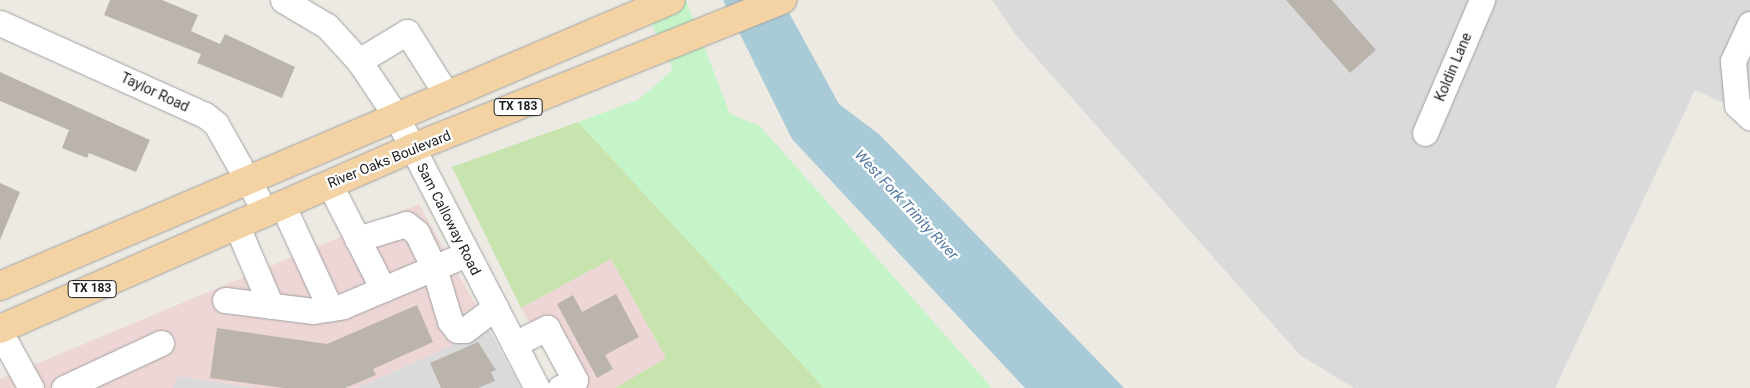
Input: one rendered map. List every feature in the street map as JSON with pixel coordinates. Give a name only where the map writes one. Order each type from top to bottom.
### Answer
[{"type":"main road","name":"TX 183","points":[[0,286],[671,0]]},
{"type":"main road","name":"River Oaks Boulevard","points":[[0,330],[274,207],[412,148],[625,67],[782,0]]},
{"type":"street","name":"Sam Calloway Road","points":[[283,0],[327,26],[359,60],[396,116],[537,388]]},
{"type":"street","name":"Koldin Lane","points":[[1425,133],[1482,0]]},
{"type":"street","name":"Taylor Road","points":[[0,23],[205,115],[216,124],[250,178],[274,207],[330,308]]},
{"type":"street","points":[[1750,24],[1733,61],[1737,105],[1750,117]]},
{"type":"street","points":[[359,60],[407,32],[447,95]]},
{"type":"street","points":[[330,183],[383,289]]},
{"type":"street","points":[[236,224],[271,306]]},
{"type":"street","points":[[358,238],[406,224],[417,234],[434,268],[450,322],[457,330],[465,330],[495,307]]},
{"type":"street","points":[[225,300],[271,306],[330,308],[383,289],[467,254]]},
{"type":"street","points":[[514,344],[547,328],[575,380],[560,388]]},
{"type":"street","points":[[0,330],[31,388]]},
{"type":"street","points":[[64,388],[161,343]]},
{"type":"shaded area","points":[[992,0],[1750,0],[1750,115],[1695,90],[1555,388],[1354,388],[1300,355],[1016,35]]},
{"type":"shaded area","points":[[419,204],[489,329],[356,388],[256,388],[178,376],[173,388],[0,388],[0,379]]},
{"type":"shaded area","points":[[611,259],[666,358],[615,388],[566,388],[521,308]]},
{"type":"shaded area","points":[[489,329],[521,388],[356,388]]},
{"type":"shaded area","points":[[178,376],[256,388],[173,388]]},
{"type":"green space","points":[[640,0],[686,0],[730,114],[760,126],[992,388],[824,388],[578,122],[638,100],[673,70]]},
{"type":"green space","points":[[578,122],[824,388],[615,388],[666,358],[611,259],[521,308],[452,167]]},
{"type":"water","name":"West Fork Trinity River","points":[[723,0],[782,0],[839,104],[880,135],[1124,388],[1025,388],[792,139]]},
{"type":"building","points":[[110,0],[162,0],[198,15],[191,31],[220,44],[225,34],[295,67],[282,98],[197,63],[201,54],[104,15]]},
{"type":"building","points":[[1286,0],[1332,0],[1376,50],[1350,73]]},
{"type":"building","points":[[0,72],[150,140],[136,172],[89,153],[87,158],[62,148],[69,130],[0,101]]},
{"type":"building","points":[[0,183],[20,192],[0,240]]},
{"type":"building","points":[[616,294],[639,337],[605,355],[613,369],[597,378],[557,304],[573,295],[582,312]]},
{"type":"building","points":[[417,305],[433,342],[373,369],[376,375],[345,388],[284,388],[210,378],[217,328],[327,344]]},
{"type":"building","points":[[478,342],[496,370],[491,372],[495,381],[478,388],[441,388],[430,363]]}]
